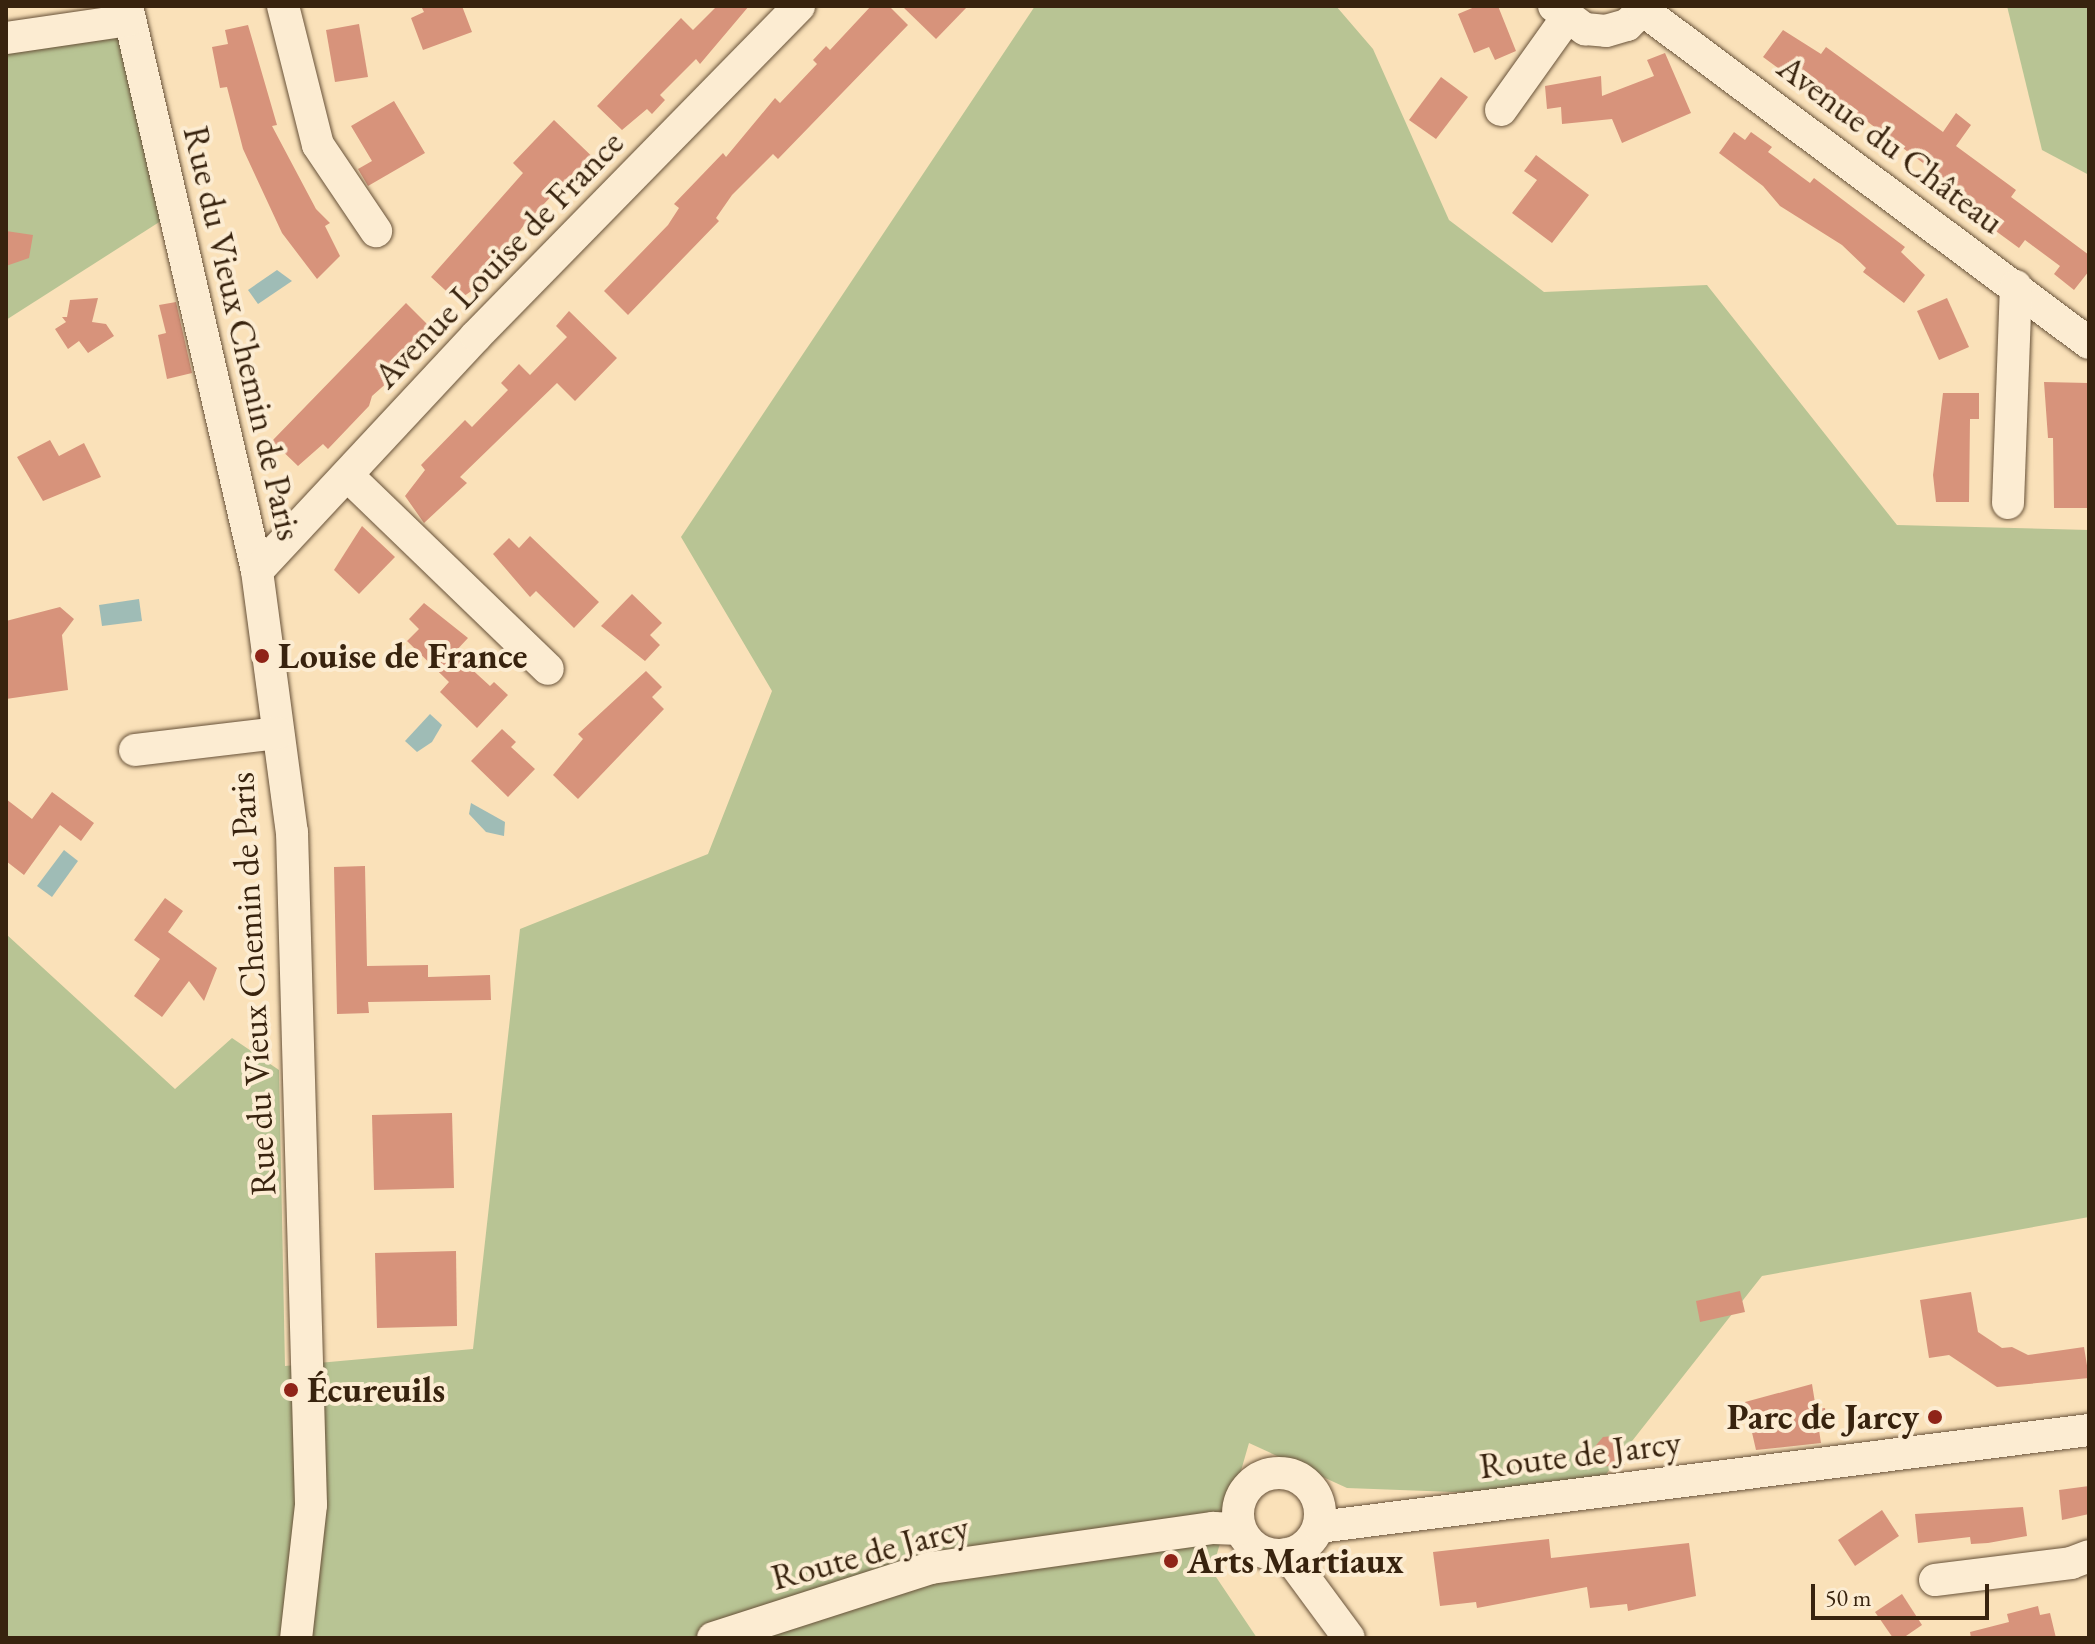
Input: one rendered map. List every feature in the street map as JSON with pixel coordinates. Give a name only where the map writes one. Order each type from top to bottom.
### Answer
[{"type":"street","points":[[283,6],[318,145],[376,231]]},
{"type":"street","name":"Avenue Louise de France","points":[[257,571],[799,6]]},
{"type":"street","name":"Avenue du Château","points":[[1501,110],[1560,13],[1585,29],[1606,31],[1627,25],[1646,9],[2089,343]]},
{"type":"street","points":[[6,38],[128,13]]},
{"type":"street","name":"Rue du Vieux Chemin de Paris","points":[[128,13],[257,571],[292,832],[311,1505],[296,1638]]},
{"type":"street","points":[[2008,503],[2016,286]]},
{"type":"street","points":[[347,475],[548,669]]},
{"type":"street","points":[[135,750],[278,733]]},
{"type":"street","name":"Route de Jarcy","points":[[1319,1527],[2089,1430]]},
{"type":"street","points":[[1283,1473],[1311,1487],[1318,1501],[1319,1527],[1301,1549],[1287,1554],[1259,1550],[1240,1529],[1238,1509],[1244,1492],[1261,1478],[1283,1473]]},
{"type":"street","name":"Route de Jarcy","points":[[713,1638],[931,1568],[1213,1528],[1240,1529]]},
{"type":"street","points":[[1287,1554],[1349,1638]]},
{"type":"street","points":[[1935,1580],[2071,1563],[2089,1556]]},
{"type":"green space","points":[[1035,6],[1336,6],[1373,49],[1449,220],[1544,292],[1707,285],[1897,525],[2089,530],[2089,1217],[1762,1276],[1588,1497],[1347,1488],[1249,1443],[1212,1571],[1257,1638],[6,1638],[6,934],[175,1089],[232,1038],[279,1070],[285,1366],[473,1349],[520,929],[708,854],[772,691],[681,537]]},
{"type":"green space","points":[[2007,6],[2089,6],[2089,175],[2042,150]]},
{"type":"green space","points":[[119,37],[164,219],[6,320],[6,53]]},
{"type":"water","points":[[277,270],[292,281],[258,304],[248,290]]},
{"type":"water","points":[[139,599],[142,621],[102,626],[99,605]]},
{"type":"water","points":[[430,714],[442,725],[432,742],[417,752],[405,741]]},
{"type":"water","points":[[471,803],[505,822],[504,836],[486,832],[469,814]]},
{"type":"water","points":[[64,850],[78,861],[52,897],[37,886]]},
{"type":"building","points":[[421,6],[462,6],[472,32],[423,50],[411,18],[424,12]]},
{"type":"building","points":[[717,6],[749,6],[700,64],[696,59],[660,95],[665,100],[652,114],[647,109],[622,130],[597,106],[681,18],[693,30]]},
{"type":"building","points":[[871,6],[889,6],[908,25],[778,159],[773,154],[732,195],[716,218],[719,221],[628,315],[604,291],[668,225],[679,208],[674,204],[723,153],[726,157],[775,98],[780,103],[817,64],[813,60],[826,46],[830,50]]},
{"type":"building","points":[[902,6],[968,6],[936,39]]},
{"type":"building","points":[[1477,6],[1498,6],[1516,51],[1495,60],[1489,47],[1474,53],[1458,14]]},
{"type":"building","points":[[359,24],[368,77],[335,82],[326,30]]},
{"type":"building","points":[[248,25],[277,125],[272,126],[316,209],[330,223],[325,226],[340,256],[317,279],[282,233],[243,149],[227,87],[220,88],[212,47],[228,44],[225,30]]},
{"type":"building","points":[[1783,30],[1821,54],[1826,47],[1943,132],[1956,113],[1971,125],[1956,146],[2016,190],[2011,197],[2089,255],[2089,271],[2074,290],[2054,274],[2060,266],[2025,240],[2019,248],[1974,215],[1977,210],[1954,186],[1845,105],[1839,113],[1763,57]]},
{"type":"building","points":[[1665,53],[1691,113],[1622,143],[1612,119],[1562,124],[1561,107],[1547,109],[1545,86],[1601,76],[1602,96],[1654,76],[1647,60]]},
{"type":"building","points":[[1441,77],[1468,97],[1436,139],[1409,120]]},
{"type":"building","points":[[394,101],[425,153],[368,186],[358,169],[372,161],[351,126]]},
{"type":"building","points":[[554,120],[602,166],[589,180],[577,169],[524,225],[513,240],[518,245],[496,267],[500,271],[457,301],[431,277],[523,173],[513,163]]},
{"type":"building","points":[[1734,132],[1745,140],[1751,132],[1772,147],[1768,152],[1810,183],[1814,178],[1905,247],[1901,252],[1925,275],[1904,303],[1863,272],[1866,268],[1842,245],[1780,206],[1763,186],[1719,153]]},
{"type":"building","points":[[1536,155],[1589,195],[1552,243],[1512,213],[1537,180],[1524,171]]},
{"type":"building","points":[[6,231],[33,235],[29,258],[6,266]]},
{"type":"building","points":[[98,298],[92,322],[106,324],[114,336],[88,353],[79,341],[68,349],[55,329],[66,322],[62,317],[67,317],[70,300]]},
{"type":"building","points":[[1947,298],[1969,347],[1939,360],[1917,311]]},
{"type":"building","points":[[176,302],[192,373],[167,379],[158,335],[166,333],[159,305]]},
{"type":"building","points":[[406,303],[431,328],[411,354],[415,358],[372,396],[369,406],[328,449],[323,444],[298,466],[272,441]]},
{"type":"building","points":[[569,311],[617,358],[575,401],[557,383],[460,477],[467,483],[424,523],[405,496],[425,470],[421,465],[465,420],[472,427],[508,390],[501,383],[519,364],[530,375],[567,337],[556,326]]},
{"type":"building","points":[[2044,382],[2088,383],[2087,508],[2054,508],[2053,438],[2048,438]]},
{"type":"building","points":[[1943,393],[1979,393],[1979,419],[1970,419],[1969,502],[1936,502],[1933,475]]},
{"type":"building","points":[[50,440],[59,456],[84,443],[101,477],[43,501],[17,457]]},
{"type":"building","points":[[362,526],[395,557],[359,594],[334,570]]},
{"type":"building","points":[[530,536],[599,602],[574,628],[536,591],[530,597],[493,554],[509,538],[519,548]]},
{"type":"building","points":[[632,594],[662,623],[650,635],[660,645],[645,661],[601,626]]},
{"type":"building","points":[[424,603],[468,638],[454,653],[490,686],[494,682],[508,695],[477,728],[440,692],[449,682],[407,641],[419,629],[409,619]]},
{"type":"building","points":[[60,607],[74,619],[62,635],[68,690],[6,699],[6,621]]},
{"type":"building","points":[[646,671],[662,687],[652,697],[664,709],[578,799],[553,775],[583,739],[578,734]]},
{"type":"building","points":[[502,729],[516,742],[511,747],[535,769],[508,797],[471,761]]},
{"type":"building","points":[[52,792],[94,823],[81,841],[60,825],[24,875],[6,861],[6,799],[32,819]]},
{"type":"building","points":[[365,866],[367,966],[428,965],[428,977],[490,975],[491,1000],[368,1002],[369,1013],[337,1014],[334,867]]},
{"type":"building","points":[[165,898],[183,911],[168,932],[217,968],[204,1001],[189,981],[162,1017],[134,996],[160,959],[134,940]]},
{"type":"building","points":[[452,1113],[454,1188],[374,1190],[372,1115]]},
{"type":"building","points":[[456,1251],[457,1326],[377,1328],[375,1253]]},
{"type":"building","points":[[1740,1291],[1745,1312],[1700,1322],[1696,1301]]},
{"type":"building","points":[[1971,1292],[1978,1332],[2002,1348],[2012,1347],[2028,1355],[2084,1347],[2089,1378],[1997,1387],[1949,1355],[1929,1358],[1920,1300]]},
{"type":"building","points":[[1812,1384],[1816,1409],[1825,1408],[1828,1430],[1819,1430],[1821,1443],[1756,1450],[1745,1402]]},
{"type":"building","points":[[1622,1435],[1625,1465],[1594,1467],[1592,1450],[1603,1437]]},
{"type":"building","points":[[2089,1486],[2089,1514],[2062,1520],[2059,1490]]},
{"type":"building","points":[[2023,1507],[2027,1536],[1988,1543],[1971,1544],[1970,1537],[1918,1543],[1915,1514]]},
{"type":"building","points":[[1882,1510],[1899,1536],[1855,1566],[1838,1540]]},
{"type":"building","points":[[1549,1539],[1551,1558],[1689,1543],[1696,1596],[1628,1611],[1627,1604],[1590,1608],[1587,1587],[1477,1608],[1476,1602],[1440,1606],[1433,1552]]},
{"type":"building","points":[[1902,1594],[1922,1625],[1903,1638],[1893,1638],[1875,1612]]},
{"type":"building","points":[[2038,1606],[2040,1615],[2050,1613],[2056,1638],[1971,1638],[1970,1632],[2009,1622],[2007,1614]]},
{"type":"place","name":"Louise de France","points":[[262,656]]},
{"type":"place","name":"Écureuils","points":[[291,1390]]},
{"type":"place","name":"Parc de Jarcy","points":[[1935,1417]]},
{"type":"place","name":"Arts Martiaux","points":[[1171,1561]]}]
